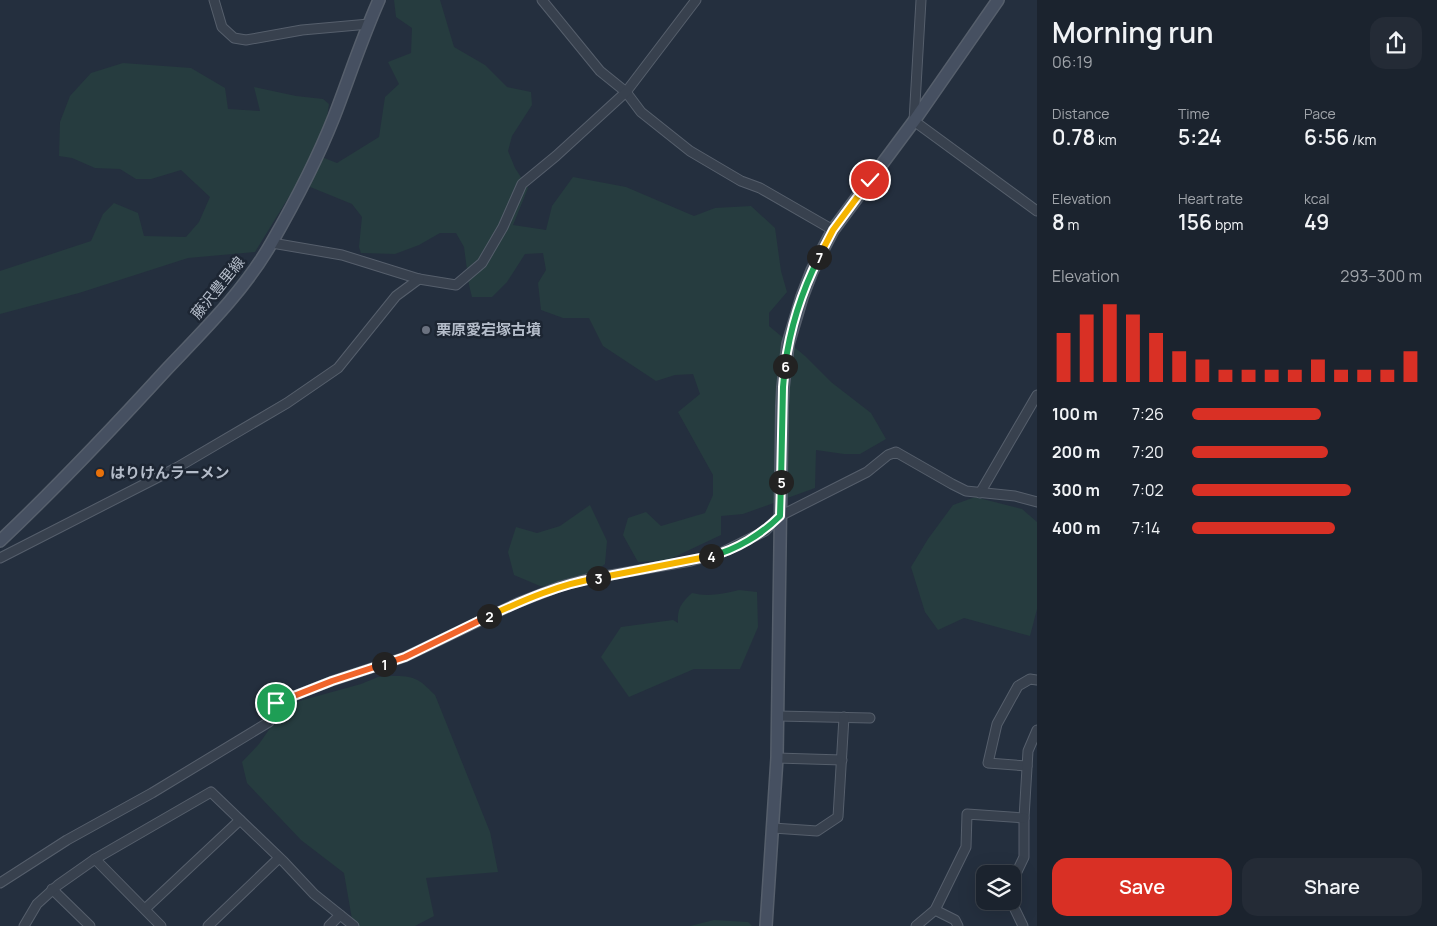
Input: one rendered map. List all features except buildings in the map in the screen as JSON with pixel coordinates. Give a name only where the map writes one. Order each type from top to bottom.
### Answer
[{"type":"street","points":[[214,0],[222,27],[234,38],[246,40],[302,30],[369,24]]},
{"type":"street","name":"藤沢豊里線","points":[[0,541],[49,495],[207,327],[251,274],[272,243],[310,172],[379,0]]},
{"type":"street","points":[[542,0],[600,71],[626,92],[641,112],[690,151],[741,181],[760,188],[833,230]]},
{"type":"street","points":[[272,243],[342,255],[419,279],[456,285],[482,263],[502,227],[522,184],[556,156],[626,92],[696,0]]},
{"type":"street","points":[[914,120],[921,0]]},
{"type":"street","points":[[766,926],[777,758],[783,387],[788,344],[812,271],[833,230],[914,120],[998,0]]},
{"type":"street","points":[[914,120],[1037,211]]},
{"type":"street","points":[[0,558],[178,467],[287,403],[338,368],[396,296],[419,279]]},
{"type":"street","points":[[980,493],[1037,394]]},
{"type":"street","points":[[0,883],[67,840],[152,793],[269,722],[268,710],[276,703],[332,681],[405,657],[517,603],[562,586],[691,561],[721,553],[765,531],[780,516],[867,472],[888,455],[896,452],[966,491],[1015,496],[1037,502]]},
{"type":"street","points":[[1027,766],[988,763],[997,724],[1018,686],[1030,679],[1037,680]]},
{"type":"street","points":[[778,716],[870,718]]},
{"type":"street","points":[[773,828],[817,831],[838,817],[844,717]]},
{"type":"street","points":[[1020,865],[1024,857],[1028,751],[1034,746],[1037,730]]},
{"type":"street","points":[[777,758],[842,760]]},
{"type":"street","points":[[24,926],[38,904],[52,889],[95,860],[211,792],[314,894],[354,926]]},
{"type":"street","points":[[916,926],[935,910],[966,847],[968,814],[1024,818]]},
{"type":"street","points":[[145,909],[240,820]]},
{"type":"street","points":[[208,926],[279,858]]},
{"type":"street","points":[[95,860],[162,926]]},
{"type":"street","points":[[52,889],[89,926]]},
{"type":"street","points":[[935,910],[955,920],[958,926]]},
{"type":"street","points":[[1014,910],[1022,926]]},
{"type":"street","points":[[329,926],[340,915]]},
{"type":"green space","points":[[394,0],[440,0],[454,47],[485,65],[507,87],[531,92],[532,105],[512,136],[508,151],[515,168],[528,188],[513,225],[546,230],[552,206],[573,177],[626,187],[694,216],[715,208],[751,206],[775,228],[781,271],[787,292],[769,313],[769,326],[805,356],[831,382],[871,413],[886,439],[860,454],[816,450],[815,488],[743,514],[721,516],[721,535],[668,560],[638,562],[623,535],[628,518],[646,512],[661,526],[705,513],[713,495],[713,475],[678,412],[700,394],[693,374],[675,375],[656,381],[603,346],[589,318],[563,318],[541,310],[538,283],[546,270],[543,253],[525,254],[507,282],[492,297],[472,297],[464,247],[456,233],[440,233],[419,245],[395,254],[361,253],[359,247],[362,217],[352,204],[298,182],[255,252],[188,258],[79,293],[0,314],[0,271],[91,241],[103,214],[114,203],[138,213],[144,236],[186,237],[199,222],[210,197],[181,170],[151,179],[136,179],[120,169],[95,168],[72,158],[59,156],[60,122],[70,96],[91,73],[123,63],[191,68],[225,88],[228,109],[260,111],[254,87],[296,96],[323,99],[329,104],[327,117],[314,154],[337,163],[379,137],[385,97],[399,84],[388,62],[411,53],[412,28],[396,17]]},
{"type":"green space","points":[[975,497],[1022,509],[1037,522],[1037,609],[1030,636],[964,618],[938,630],[925,612],[911,567],[928,539],[953,505]]},
{"type":"green space","points":[[590,505],[607,541],[605,564],[595,572],[574,580],[565,589],[540,586],[514,575],[508,552],[516,527],[537,533],[560,526]]},
{"type":"green space","points":[[739,590],[757,592],[758,627],[740,669],[694,669],[629,697],[601,657],[621,627],[673,620],[678,623],[678,614],[681,606],[692,593],[704,595]]},
{"type":"green space","points":[[391,676],[416,679],[435,695],[490,832],[498,872],[426,878],[434,916],[415,926],[356,926],[353,925],[344,873],[301,840],[247,783],[242,762],[259,744],[282,711],[296,702],[361,684],[378,677]]},
{"type":"green space","points":[[714,920],[748,922],[752,926],[690,926]]},
{"type":"place","name":"栗原愛宕塚古墳","points":[[426,330]]},
{"type":"place","name":"はりけんラーメン","points":[[100,473]]},
{"type":"route","points":[[276,703],[332,681],[405,657],[517,603],[562,586],[691,561],[721,553],[765,531],[780,516],[783,387],[788,344],[794,320],[812,271],[833,230],[870,180]]}]
